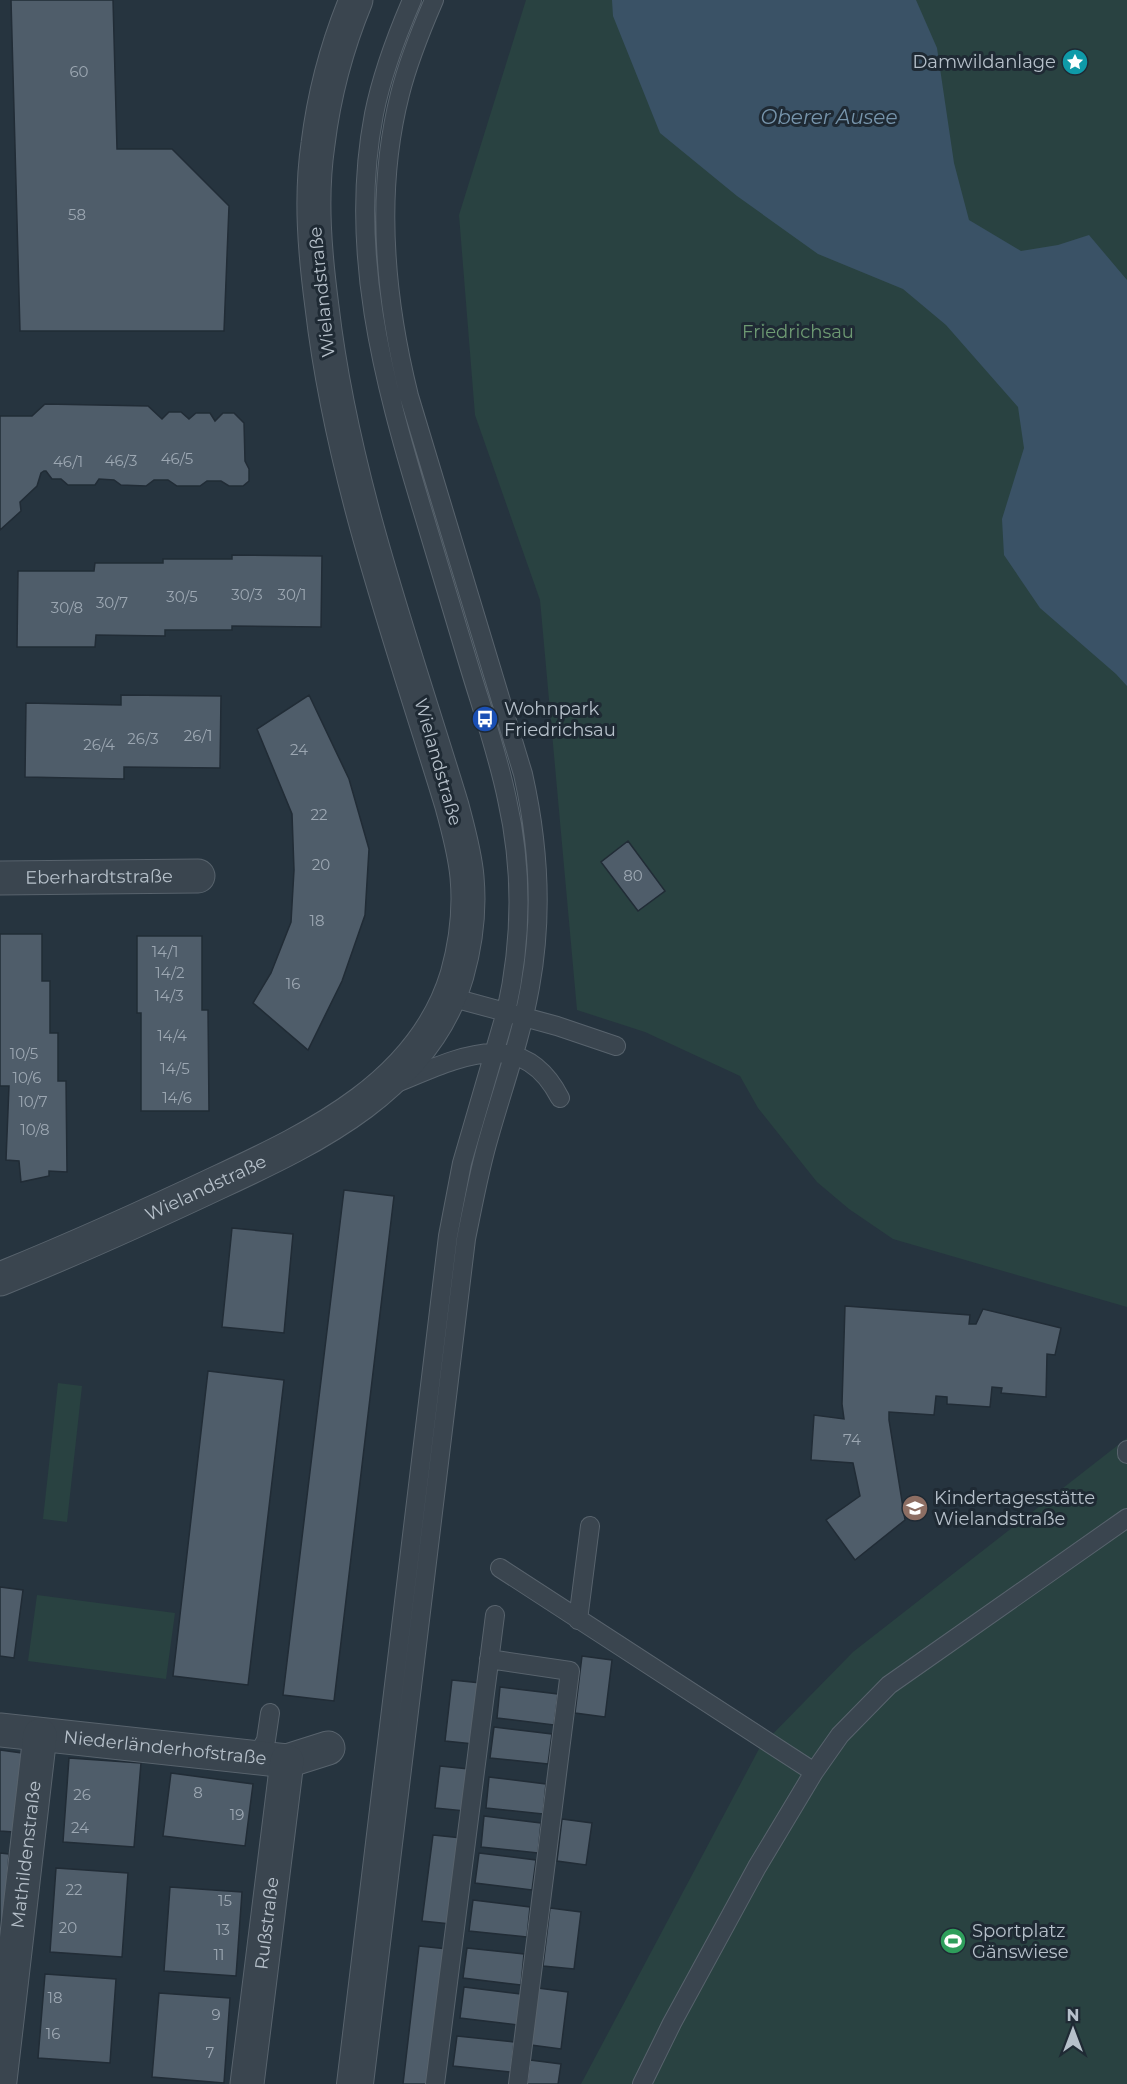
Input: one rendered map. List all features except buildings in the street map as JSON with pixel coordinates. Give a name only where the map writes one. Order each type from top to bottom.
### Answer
[{"type":"street","name":"Wielandstraße","points":[[0,1279],[124,1226],[296,1145],[378,1090],[399,1073],[463,1000],[464,952],[468,915],[467,877],[461,843],[452,806],[349,464],[331,371],[318,279],[315,205],[317,146],[333,71],[356,0]]},
{"type":"street","name":"Eberhardtstraße","points":[[0,878],[198,876]]},
{"type":"street","name":"Niederländerhofstraße","points":[[0,1730],[272,1759],[328,1748]]},
{"type":"street","name":"Mathildenstraße","points":[[0,2081],[40,1735]]},
{"type":"street","name":"Rußstraße","points":[[247,2084],[272,1759]]},
{"type":"lane","points":[[364,2084],[466,1239],[483,1160],[514,1054],[519,912],[516,856],[510,810],[390,400],[380,356],[367,267],[365,200],[369,144],[374,114],[389,56],[412,0]]},
{"type":"lane","points":[[435,0],[421,30],[400,93],[390,148],[386,203],[391,297],[402,366],[523,774],[537,854],[538,911],[534,965],[515,1014],[501,1032]]},
{"type":"lane","points":[[463,1000],[616,1046]]},
{"type":"lane","points":[[463,1000],[501,1032],[514,1054],[543,1072],[560,1098]]},
{"type":"lane","points":[[378,1090],[452,1060],[479,1053],[514,1054]]},
{"type":"lane","points":[[345,2084],[448,1236],[462,1163],[514,1054]]},
{"type":"lane","points":[[642,2084],[672,2022],[757,1867],[814,1772],[840,1735],[889,1685],[1127,1518]]},
{"type":"lane","points":[[578,1620],[590,1526]]},
{"type":"lane","points":[[500,1568],[814,1772]]},
{"type":"lane","points":[[435,2084],[495,1615]]},
{"type":"lane","points":[[489,1659],[570,1671],[518,2084]]},
{"type":"lane","points":[[270,1713],[266,1740],[272,1759]]},
{"type":"green space","name":"Friedrichsau","points":[[526,0],[1127,0],[1127,1307],[893,1239],[849,1209],[817,1182],[758,1108],[740,1076],[645,1032],[577,1010],[540,600],[475,415],[459,215]]},
{"type":"green space","points":[[58,1383],[82,1386],[67,1522],[43,1519]]},
{"type":"green space","name":"Sportplatz Gänswiese","points":[[1127,1438],[1127,2084],[581,2084],[760,1747],[853,1652]]},
{"type":"green space","points":[[37,1595],[175,1613],[166,1679],[28,1661]]},
{"type":"water","name":"Oberer Ausee","points":[[612,0],[916,0],[937,48],[954,163],[969,220],[1021,251],[1058,245],[1089,235],[1127,280],[1127,686],[1040,608],[1004,555],[1002,519],[1024,448],[1018,407],[946,325],[903,289],[818,254],[737,196],[660,133],[613,16]]},
{"type":"place","name":"Damwildanlage","points":[[1075,62]]},
{"type":"place","name":"Wohnpark Friedrichsau","points":[[485,719]]},
{"type":"place","name":"Kindertagesstätte Wielandstraße","points":[[915,1508]]},
{"type":"place","name":"Sportplatz Gänswiese","points":[[953,1941]]}]
